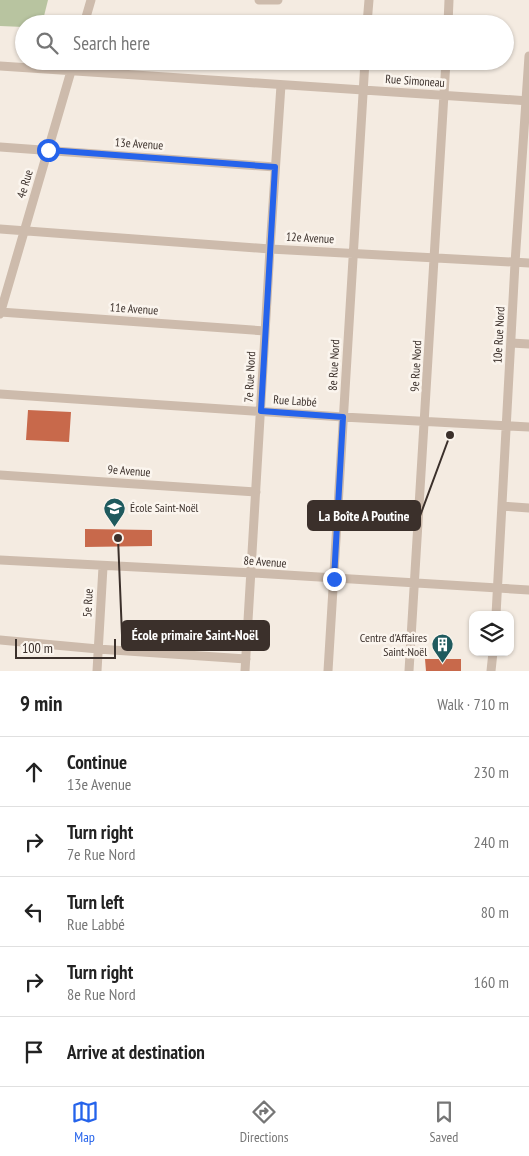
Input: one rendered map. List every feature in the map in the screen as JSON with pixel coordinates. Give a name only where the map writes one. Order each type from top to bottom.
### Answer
[{"type":"street","points":[[87,15],[92,0]]},
{"type":"street","points":[[259,0],[278,0]]},
{"type":"street","points":[[368,15],[369,0]]},
{"type":"street","points":[[449,15],[450,0]]},
{"type":"street","name":"10e Rue Nord","points":[[496,611],[515,263],[528,100],[529,56]]},
{"type":"street","name":"Rue Simoneau","points":[[0,66],[15,67]]},
{"type":"street","name":"Rue Simoneau","points":[[57,70],[528,100]]},
{"type":"street","name":"8e Rue Nord","points":[[328,671],[364,70]]},
{"type":"street","name":"9e Rue Nord","points":[[410,671],[445,70]]},
{"type":"street","name":"4e Rue","points":[[0,313],[71,71]]},
{"type":"street","name":"7e Rue Nord","points":[[245,671],[281,85]]},
{"type":"street","name":"13e Avenue","points":[[0,147],[275,167]]},
{"type":"street","name":"12e Avenue","points":[[0,229],[270,249],[529,263]]},
{"type":"street","name":"11e Avenue","points":[[0,313],[265,331]]},
{"type":"street","points":[[511,343],[529,344]]},
{"type":"street","name":"Rue Labbé","points":[[0,394],[343,417],[529,427]]},
{"type":"street","name":"9e Avenue","points":[[0,475],[256,492]]},
{"type":"street","points":[[502,506],[529,508]]},
{"type":"street","name":"8e Avenue","points":[[0,560],[529,590]]},
{"type":"street","name":"5e Rue","points":[[97,671],[103,567]]},
{"type":"street","points":[[0,640],[246,659]]},
{"type":"street","points":[[492,671],[493,656]]},
{"type":"green space","points":[[0,0],[48,0],[44,15],[15,15],[15,27],[0,26]]},
{"type":"building","points":[[28,410],[71,412],[69,442],[26,440]]},
{"type":"building","points":[[85,529],[152,530],[152,546],[85,547]]},
{"type":"building","name":"Centre d'Affaires Saint-Noël","points":[[425,659],[461,659],[461,671],[426,671]]},
{"type":"place","name":"La Boîte A Poutine","points":[[450,435]]},
{"type":"place","name":"École Saint-Noël","points":[[114,527]]},
{"type":"place","name":"École primaire Saint-Noël","points":[[118,538]]},
{"type":"place","name":"Centre d'Affaires Saint-Noël","points":[[443,664]]},
{"type":"route","points":[[48,150],[275,167],[261,411],[343,417],[334,579]]}]
